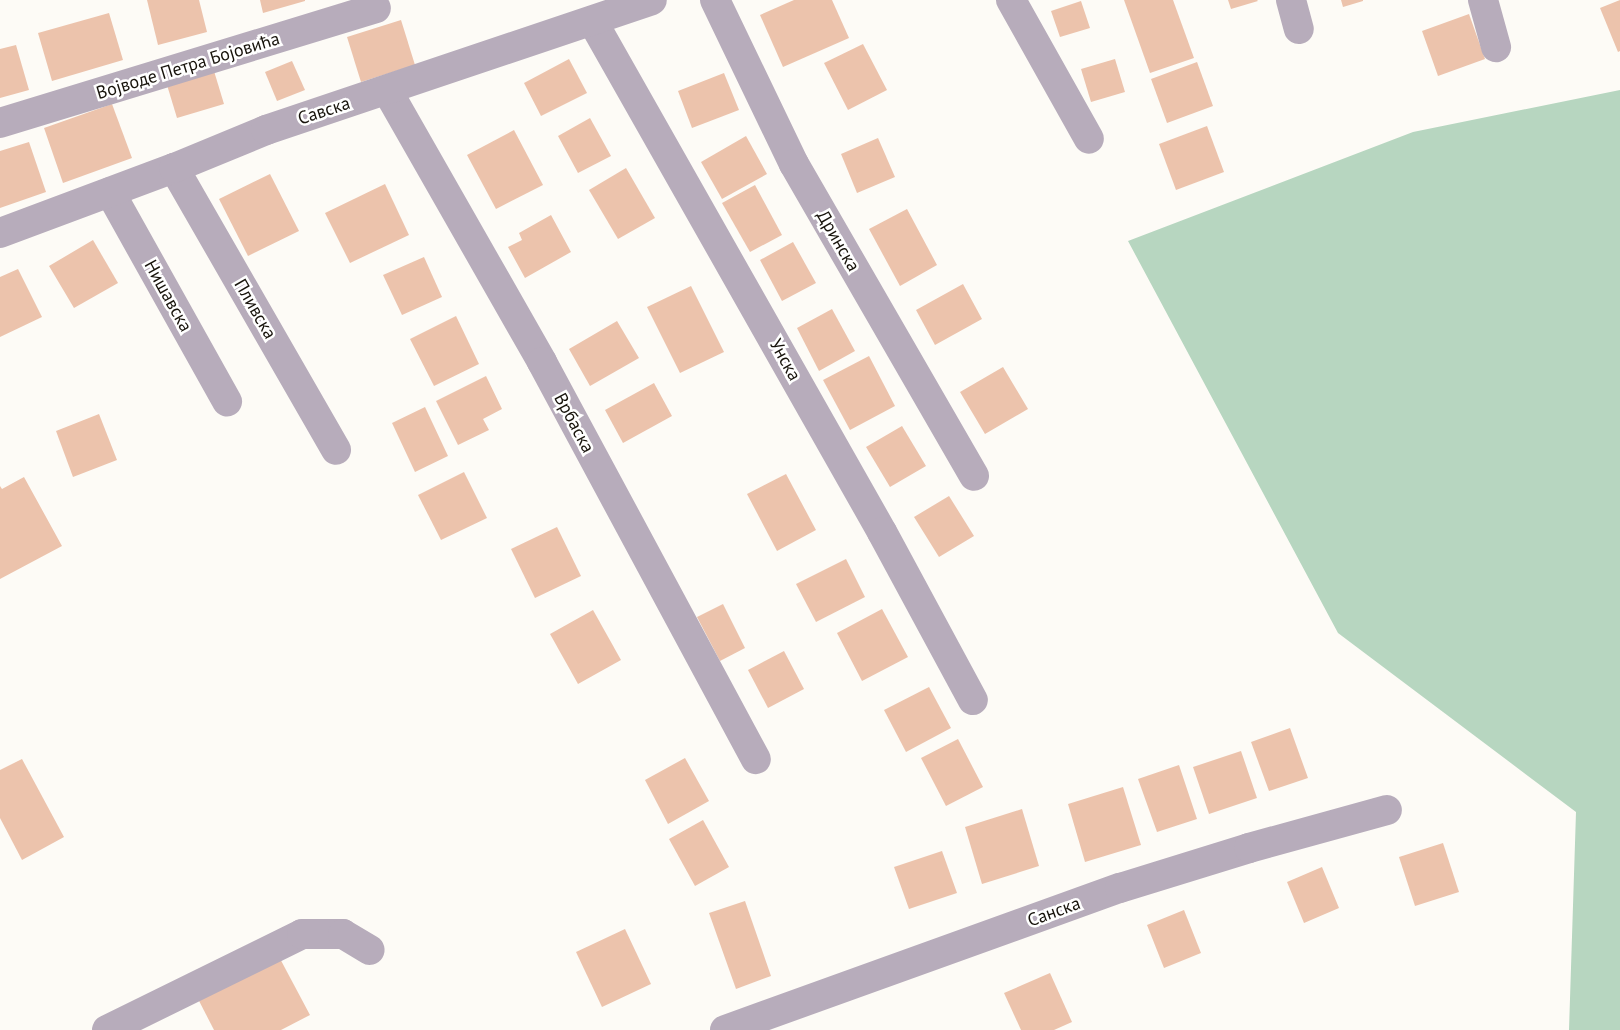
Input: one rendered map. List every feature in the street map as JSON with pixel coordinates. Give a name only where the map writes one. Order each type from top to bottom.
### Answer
[{"type":"street","name":"Савска","points":[[0,233],[174,168],[266,130],[652,0]]},
{"type":"street","name":"Дринска","points":[[715,0],[794,164],[974,476]]},
{"type":"street","points":[[1011,0],[1089,139]]},
{"type":"street","points":[[1291,0],[1299,29]]},
{"type":"street","points":[[1483,0],[1496,47]]},
{"type":"street","name":"Војводе Петра Бојовића","points":[[0,123],[376,8]]},
{"type":"street","name":"Унска","points":[[592,22],[871,512],[973,700]]},
{"type":"street","name":"Врбаска","points":[[387,90],[542,362],[756,759]]},
{"type":"street","name":"Пливска","points":[[174,168],[336,450]]},
{"type":"street","name":"Нишавска","points":[[110,192],[226,401]]},
{"type":"street","name":"Санска","points":[[725,1030],[1120,888],[1249,848],[1388,810]]},
{"type":"street","points":[[107,1030],[302,933],[343,934],[370,950]]},
{"type":"green space","points":[[1620,90],[1620,1030],[1569,1030],[1576,812],[1338,633],[1128,241],[1413,132]]},
{"type":"building","points":[[147,0],[199,0],[207,32],[158,45]]},
{"type":"building","points":[[260,0],[305,0],[305,1],[263,13]]},
{"type":"building","points":[[794,0],[832,0],[849,38],[783,67],[760,15]]},
{"type":"building","points":[[1124,0],[1173,0],[1194,58],[1150,73]]},
{"type":"building","points":[[1228,0],[1257,0],[1258,1],[1231,9]]},
{"type":"building","points":[[1341,0],[1363,0],[1363,1],[1343,7]]},
{"type":"building","points":[[1620,0],[1620,51],[1618,52],[1600,8]]},
{"type":"building","points":[[1081,1],[1090,28],[1060,37],[1051,11]]},
{"type":"building","points":[[109,13],[123,60],[52,81],[38,33]]},
{"type":"building","points":[[1469,14],[1485,59],[1438,76],[1422,31]]},
{"type":"building","points":[[401,20],[415,65],[361,82],[347,37]]},
{"type":"building","points":[[863,44],[887,90],[848,110],[824,63]]},
{"type":"building","points":[[16,45],[29,90],[0,98],[0,49]]},
{"type":"building","points":[[569,59],[587,93],[541,116],[524,83]]},
{"type":"building","points":[[1115,59],[1125,92],[1091,102],[1081,69]]},
{"type":"building","points":[[292,61],[305,90],[277,101],[265,72]]},
{"type":"building","points":[[1197,62],[1213,106],[1167,123],[1151,79]]},
{"type":"building","points":[[214,71],[224,104],[177,118],[167,85]]},
{"type":"building","points":[[724,73],[739,110],[692,128],[678,91]]},
{"type":"building","points":[[112,104],[132,158],[63,183],[44,128]]},
{"type":"building","points":[[590,118],[611,156],[578,173],[558,136]]},
{"type":"building","points":[[1207,126],[1224,172],[1176,190],[1159,144]]},
{"type":"building","points":[[514,130],[543,185],[496,209],[467,155]]},
{"type":"building","points":[[746,136],[767,174],[722,199],[701,162]]},
{"type":"building","points":[[878,138],[895,177],[857,193],[841,154]]},
{"type":"building","points":[[29,142],[46,192],[0,208],[0,151]]},
{"type":"building","points":[[626,168],[655,218],[618,239],[589,190]]},
{"type":"building","points":[[270,174],[299,231],[248,256],[219,199]]},
{"type":"building","points":[[385,184],[409,235],[350,263],[325,213]]},
{"type":"building","points":[[755,185],[782,235],[750,252],[722,203]]},
{"type":"building","points":[[907,209],[937,265],[900,286],[869,229]]},
{"type":"building","points":[[551,215],[571,252],[525,278],[508,247],[522,240],[519,233]]},
{"type":"building","points":[[93,240],[118,283],[74,308],[49,266]]},
{"type":"building","points":[[793,242],[816,283],[782,301],[760,260]]},
{"type":"building","points":[[424,257],[442,297],[402,315],[383,275]]},
{"type":"building","points":[[18,269],[42,317],[0,337],[0,277]]},
{"type":"building","points":[[963,284],[982,319],[935,345],[916,310]]},
{"type":"building","points":[[691,286],[724,352],[680,373],[647,307]]},
{"type":"building","points":[[832,309],[855,351],[819,371],[797,328]]},
{"type":"building","points":[[456,316],[479,364],[434,386],[410,339]]},
{"type":"building","points":[[617,321],[639,358],[590,386],[569,349]]},
{"type":"building","points":[[869,356],[895,406],[850,430],[823,380]]},
{"type":"building","points":[[1003,367],[1028,409],[985,434],[960,392]]},
{"type":"building","points":[[486,376],[502,409],[483,419],[489,430],[458,445],[436,401]]},
{"type":"building","points":[[654,383],[672,416],[623,443],[605,410]]},
{"type":"building","points":[[425,407],[448,456],[415,472],[392,423]]},
{"type":"building","points":[[99,414],[117,460],[73,477],[56,431]]},
{"type":"building","points":[[902,426],[926,466],[890,487],[866,447]]},
{"type":"building","points":[[464,472],[487,518],[441,540],[418,495]]},
{"type":"building","points":[[786,474],[816,530],[777,551],[747,494]]},
{"type":"building","points":[[24,477],[62,546],[0,579],[0,486],[2,489]]},
{"type":"building","points":[[949,496],[974,536],[939,557],[914,517]]},
{"type":"building","points":[[557,527],[581,576],[535,598],[511,549]]},
{"type":"building","points":[[846,559],[865,597],[816,622],[796,584]]},
{"type":"building","points":[[723,604],[745,648],[720,661],[697,617]]},
{"type":"building","points":[[882,609],[908,657],[862,681],[837,633]]},
{"type":"building","points":[[593,610],[621,660],[578,684],[550,634]]},
{"type":"building","points":[[784,651],[804,689],[768,708],[748,670]]},
{"type":"building","points":[[929,687],[951,728],[906,752],[884,710]]},
{"type":"building","points":[[1290,728],[1308,778],[1269,791],[1251,742]]},
{"type":"building","points":[[958,739],[983,787],[946,806],[921,758]]},
{"type":"building","points":[[1241,751],[1257,798],[1209,814],[1193,767]]},
{"type":"building","points":[[685,758],[709,801],[668,824],[645,780]]},
{"type":"building","points":[[22,759],[64,837],[22,860],[0,818],[0,770]]},
{"type":"building","points":[[1179,765],[1197,819],[1157,832],[1138,779]]},
{"type":"building","points":[[1123,787],[1141,845],[1085,862],[1068,804]]},
{"type":"building","points":[[1022,809],[1039,866],[982,884],[965,827]]},
{"type":"building","points":[[703,820],[729,867],[695,886],[669,839]]},
{"type":"building","points":[[1443,843],[1459,892],[1415,906],[1399,857]]},
{"type":"building","points":[[942,851],[957,893],[909,909],[894,867]]},
{"type":"building","points":[[1322,867],[1339,908],[1304,923],[1287,882]]},
{"type":"building","points":[[745,901],[771,976],[736,989],[709,913]]},
{"type":"building","points":[[1184,910],[1201,953],[1164,968],[1147,925]]},
{"type":"building","points":[[625,929],[651,984],[602,1007],[576,952]]},
{"type":"building","points":[[277,953],[310,1015],[281,1030],[214,1030],[196,995]]},
{"type":"building","points":[[1050,973],[1072,1022],[1054,1030],[1021,1030],[1004,993]]}]
